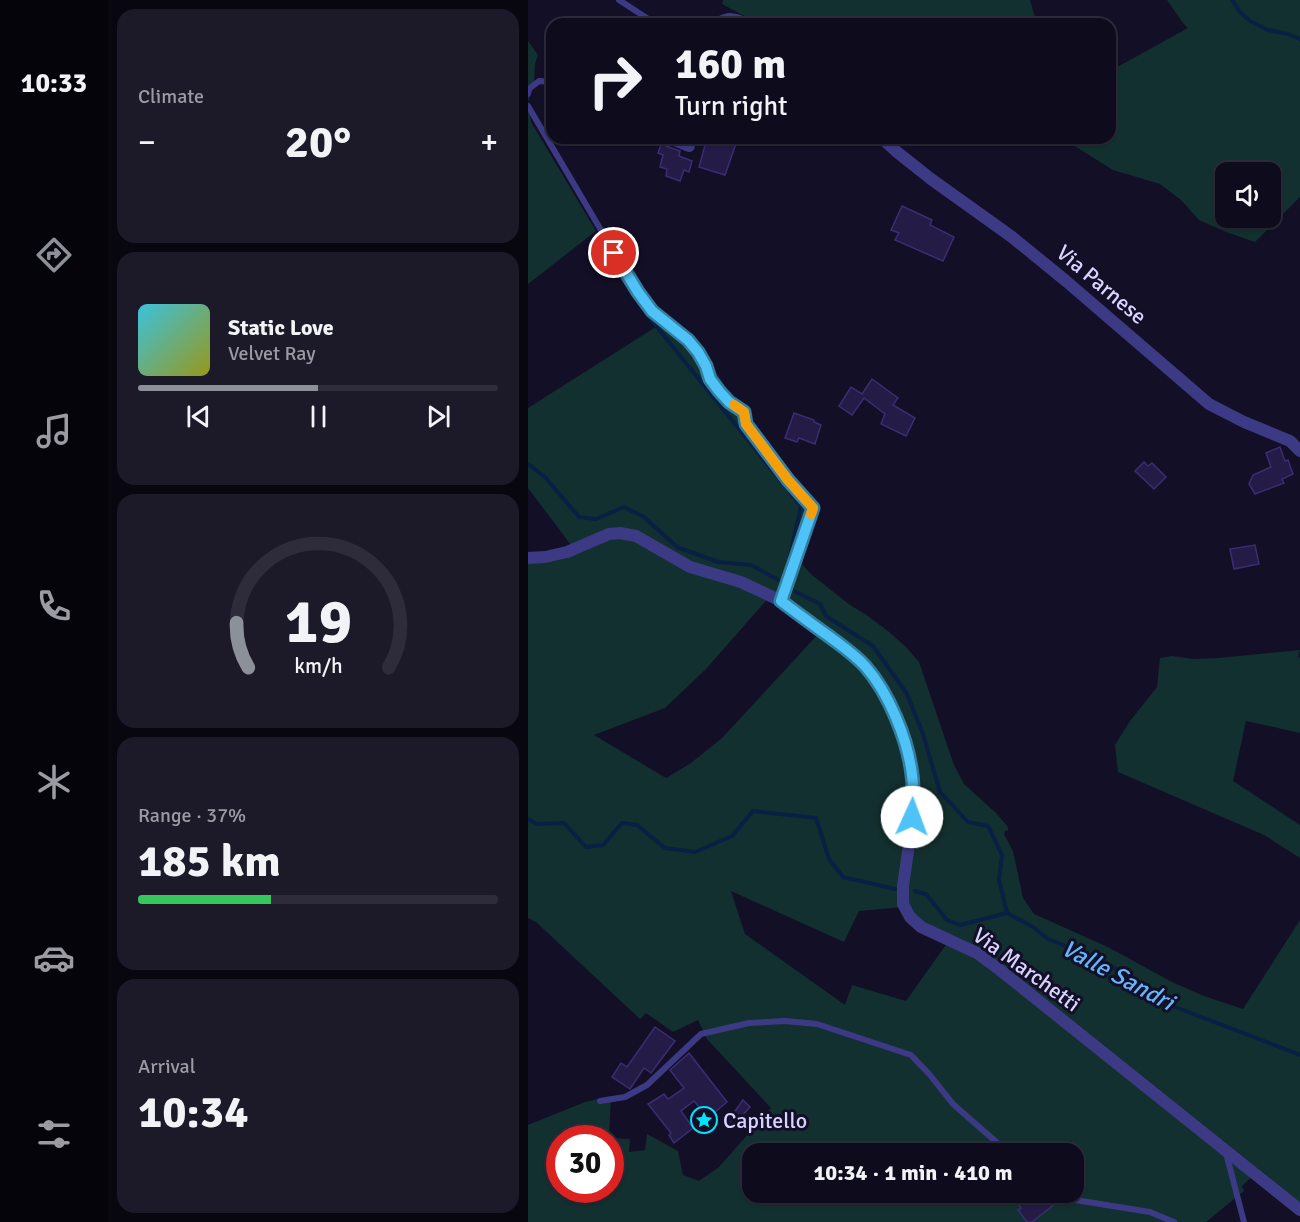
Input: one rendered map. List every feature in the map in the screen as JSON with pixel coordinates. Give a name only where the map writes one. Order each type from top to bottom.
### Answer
[{"type":"street","points":[[684,144],[689,146]]},
{"type":"street","name":"Via Parnese","points":[[888,144],[931,179],[1012,237],[1209,404],[1244,422],[1290,441],[1300,451]]},
{"type":"street","name":"Via Marchetti","points":[[528,558],[567,552],[609,534],[620,533],[636,536],[690,567],[783,596],[849,651],[864,665],[881,688],[896,717],[912,774],[914,795],[903,886],[903,904],[910,917],[921,927],[977,953],[992,964],[1300,1210]]},
{"type":"lane","points":[[619,0],[647,18]]},
{"type":"lane","points":[[528,94],[529,89],[539,81],[546,82]]},
{"type":"lane","points":[[528,106],[546,136]]},
{"type":"lane","points":[[550,144],[638,292],[652,311],[693,346],[706,366],[710,379],[729,402],[744,412],[746,424],[788,480],[813,508],[783,596]]},
{"type":"lane","points":[[600,1101],[625,1096],[647,1085],[701,1034],[749,1023],[785,1021],[818,1024],[911,1055],[953,1104],[997,1143]]},
{"type":"lane","points":[[1224,1149],[1244,1222]]},
{"type":"lane","points":[[1084,1201],[1150,1212],[1174,1222]]},
{"type":"green space","points":[[723,0],[1030,0],[1035,18],[748,18],[722,4]]},
{"type":"green space","points":[[1167,0],[1300,0],[1300,197],[1281,216],[1281,162],[1215,162],[1215,227],[1199,220],[1181,200],[1160,184],[1113,170],[1072,144],[1116,144],[1116,68],[1188,28]]},
{"type":"green space","points":[[528,41],[538,55],[534,83],[528,102]]},
{"type":"green space","points":[[528,102],[531,122],[596,231],[528,284]]},
{"type":"green space","points":[[1217,228],[1269,228],[1255,242]]},
{"type":"green space","points":[[670,318],[693,337],[725,386],[814,506],[800,562],[812,575],[850,605],[888,631],[919,662],[954,765],[964,784],[1008,827],[1008,831],[1006,830],[1004,834],[1013,851],[1023,898],[1034,914],[1108,947],[1172,982],[1243,1009],[1300,920],[1300,1211],[1254,1175],[1242,1186],[1244,1191],[1206,1222],[528,1222],[528,1125],[585,1102],[611,1096],[610,1125],[546,1125],[546,1203],[624,1203],[624,1139],[630,1139],[629,1152],[645,1150],[647,1134],[678,1151],[683,1175],[699,1181],[719,1167],[771,1108],[707,1039],[698,1020],[673,1032],[646,1013],[640,1019],[536,922],[528,918],[528,558],[574,549],[528,488],[528,408]],"holes":[[[771,595],[822,630],[722,738],[691,763],[666,778],[594,735],[665,708],[706,669]],[[731,891],[844,942],[859,911],[905,907],[919,923],[950,939],[906,1001],[852,985],[845,1005],[745,934]]]},
{"type":"green space","points":[[1300,650],[1298,657],[1300,658],[1300,733],[1246,721],[1233,781],[1300,825],[1300,858],[1264,835],[1118,772],[1115,745],[1130,721],[1157,687],[1160,658],[1172,656],[1193,659],[1218,658]]},
{"type":"building","points":[[661,144],[680,151],[679,156],[692,161],[689,172],[684,170],[680,181],[666,176],[667,169],[660,167],[663,155],[658,153]]},
{"type":"building","points":[[705,144],[736,144],[725,175],[699,167]]},
{"type":"building","points":[[902,206],[932,220],[930,225],[954,237],[943,261],[895,240],[899,233],[891,230]]},
{"type":"building","points":[[872,379],[898,398],[893,405],[915,418],[906,436],[881,424],[885,414],[864,398],[852,415],[839,406],[851,387],[862,394]]},
{"type":"building","points":[[794,413],[821,425],[815,444],[799,438],[797,442],[785,438]]},
{"type":"building","points":[[1280,447],[1293,474],[1282,479],[1284,483],[1255,494],[1249,484],[1253,475],[1271,467],[1266,453]]},
{"type":"building","points":[[1144,462],[1148,466],[1152,463],[1166,477],[1154,489],[1135,471]]},
{"type":"building","points":[[1255,545],[1259,564],[1234,569],[1230,549]]},
{"type":"building","points":[[655,1027],[675,1041],[651,1073],[644,1068],[630,1089],[612,1077],[621,1063],[627,1067]]},
{"type":"building","points":[[689,1053],[727,1102],[713,1114],[707,1106],[702,1110],[694,1101],[681,1111],[693,1128],[674,1143],[669,1135],[671,1133],[648,1104],[664,1094],[668,1099],[684,1088],[670,1070]]},
{"type":"building","points":[[743,1100],[750,1107],[730,1129],[725,1125]]},
{"type":"building","points":[[1018,1203],[1056,1203],[1032,1222],[1027,1222],[1018,1210],[1021,1208]]},
{"type":"waterway","points":[[1232,0],[1250,21],[1268,30],[1300,39]]},
{"type":"waterway","points":[[649,317],[801,506],[784,583]]},
{"type":"waterway","points":[[528,464],[545,477],[579,517],[596,519],[624,507],[644,517],[677,547],[718,562],[751,565],[784,583],[794,591],[820,604],[826,616],[873,646],[907,694],[923,734],[940,792],[968,822],[988,826],[1002,855],[999,880],[1007,913]]},
{"type":"waterway","name":"Valle Sandri","points":[[528,819],[537,824],[564,823],[586,847],[603,845],[622,823],[637,825],[665,848],[695,852],[732,836],[753,811],[816,818],[829,859],[843,877],[895,889]]},
{"type":"waterway","name":"Valle Sandri","points":[[915,891],[926,894],[947,920],[960,925],[1007,913],[1033,927],[1048,939],[1127,974],[1165,1003],[1300,1055]]},
{"type":"slow traffic","points":[[734,405],[744,412],[746,424],[788,480],[813,508],[811,514]]},
{"type":"place","name":"Capitello","points":[[704,1120]]},
{"type":"route","points":[[614,253],[652,311],[688,340],[698,352],[710,379],[729,402],[744,412],[746,424],[788,480],[813,508],[781,601],[849,651],[864,665],[886,696],[896,717],[912,774],[914,795],[912,817]]}]
